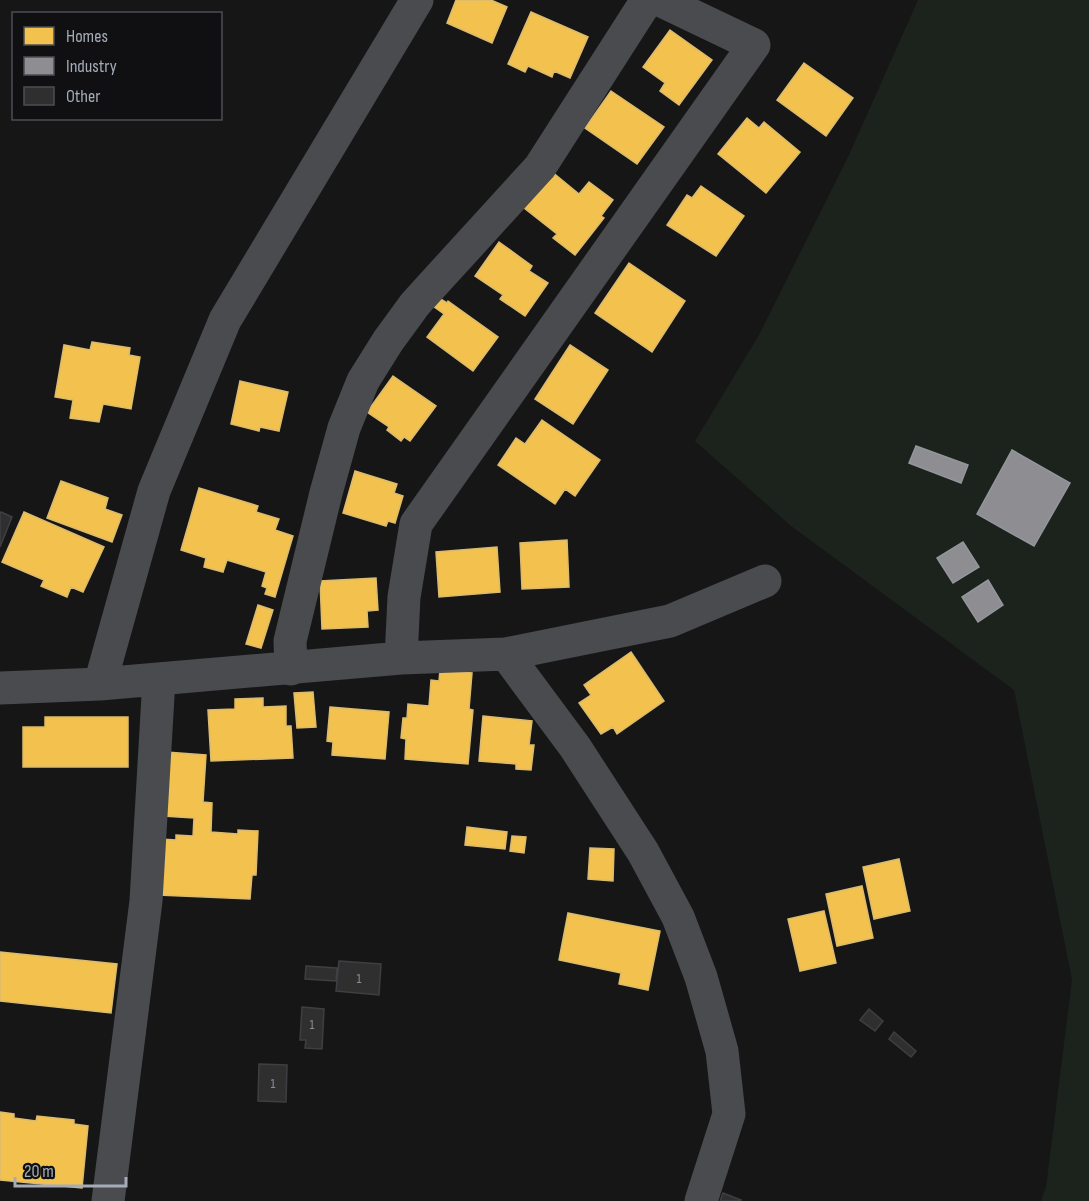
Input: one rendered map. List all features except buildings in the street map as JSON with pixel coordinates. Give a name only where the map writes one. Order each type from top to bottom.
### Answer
[{"type":"street","points":[[100,684],[154,491],[225,320],[417,0]]},
{"type":"street","points":[[291,669],[290,641],[326,493],[345,428],[363,381],[415,304],[540,167],[647,0]]},
{"type":"street","points":[[401,658],[404,597],[416,524],[754,45],[660,0]]},
{"type":"street","points":[[0,688],[100,684],[401,658],[506,654],[670,621],[765,581]]},
{"type":"street","points":[[506,654],[575,747],[643,852],[678,917],[701,977],[722,1051],[729,1114],[701,1201]]},
{"type":"street","points":[[108,1201],[146,901],[159,679]]},
{"type":"shaded area","points":[[918,0],[1089,0],[1089,1201],[1041,1201],[1046,1187],[1072,980],[1014,690],[791,526],[695,441],[759,335],[849,155]]}]
